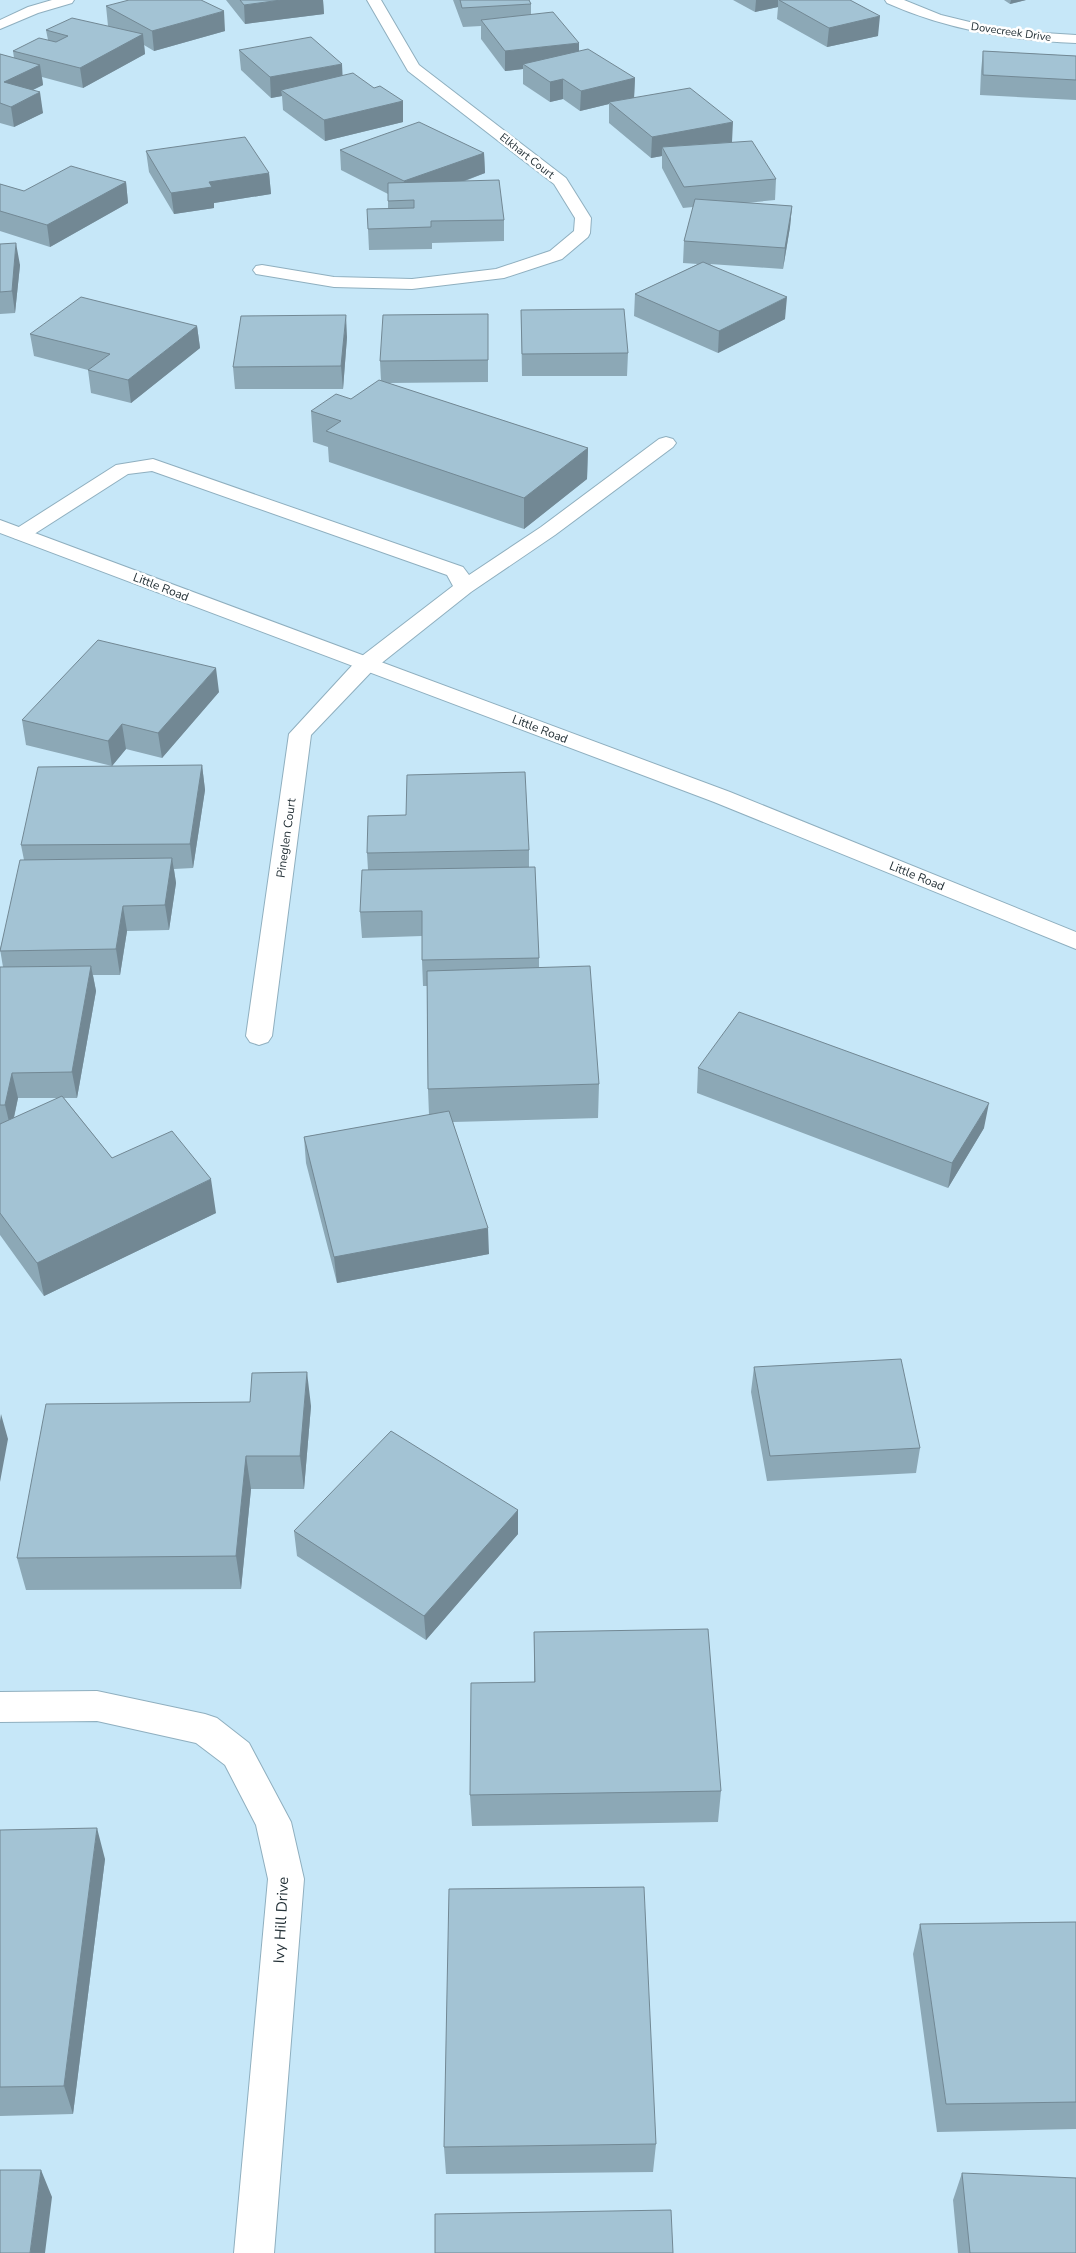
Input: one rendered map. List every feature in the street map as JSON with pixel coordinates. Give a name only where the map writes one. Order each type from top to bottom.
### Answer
[{"type":"street","points":[[0,25],[33,10],[67,0]]},
{"type":"street","name":"Elkhart Court","points":[[262,270],[274,274],[334,282],[412,284],[498,274],[556,255],[582,233],[583,218],[560,181],[413,68],[374,0]]},
{"type":"street","name":"Dovecreek Drive","points":[[892,0],[937,18],[986,31],[1036,38],[1076,39]]},
{"type":"street","name":"Pineglen Court","points":[[259,1036],[300,734],[366,664],[464,588],[548,532],[666,444]]},
{"type":"street","points":[[22,534],[123,469],[153,465],[456,570],[464,588]]},
{"type":"street","name":"Little Road","points":[[0,526],[722,797],[1076,941]]},
{"type":"street","name":"Ivy Hill Drive","points":[[0,1707],[98,1706],[205,1729],[237,1754],[273,1822],[286,1879],[254,2253]]},
{"type":"building","points":[[129,0],[201,0],[224,11],[152,31],[106,6]]},
{"type":"building","points":[[240,0],[281,0],[244,5]]},
{"type":"building","points":[[460,0],[529,0],[531,4],[462,8]]},
{"type":"building","points":[[779,0],[850,0],[880,16],[829,28]]},
{"type":"building","points":[[553,12],[579,43],[505,51],[481,20]]},
{"type":"building","points":[[72,18],[143,34],[80,68],[13,51],[39,38],[56,42],[68,36],[46,30]]},
{"type":"building","points":[[311,37],[342,64],[270,77],[239,50]]},
{"type":"building","points":[[588,49],[635,78],[581,91],[563,79],[550,82],[523,64]]},
{"type":"building","points":[[983,51],[1076,56],[1076,80],[983,75]]},
{"type":"building","points":[[0,54],[40,65],[4,82],[40,92],[11,107],[0,103]]},
{"type":"building","points":[[353,73],[374,88],[380,86],[403,101],[324,120],[281,90]]},
{"type":"building","points":[[690,88],[733,122],[652,137],[609,102]]},
{"type":"building","points":[[419,122],[484,153],[404,181],[340,150]]},
{"type":"building","points":[[245,137],[269,173],[209,182],[212,187],[171,193],[146,151]]},
{"type":"building","points":[[752,141],[776,179],[684,187],[662,147]]},
{"type":"building","points":[[71,166],[126,182],[47,225],[0,211],[0,184],[24,191]]},
{"type":"building","points":[[499,180],[504,220],[431,221],[431,227],[368,229],[367,209],[414,208],[414,200],[388,201],[388,183]]},
{"type":"building","points":[[695,199],[792,206],[785,248],[684,241]]},
{"type":"building","points":[[16,243],[12,291],[0,292],[0,244]]},
{"type":"building","points":[[703,262],[787,297],[719,331],[635,294]]},
{"type":"building","points":[[81,297],[197,326],[128,380],[88,370],[110,354],[30,334]]},
{"type":"building","points":[[624,309],[628,353],[522,354],[521,310]]},
{"type":"building","points":[[488,314],[488,360],[380,361],[383,315]]},
{"type":"building","points":[[346,315],[341,366],[233,367],[241,316]]},
{"type":"building","points":[[379,380],[588,448],[524,498],[326,431],[341,421],[311,411],[336,394],[351,399]]},
{"type":"building","points":[[98,640],[216,668],[158,733],[122,724],[108,741],[22,720]]},
{"type":"building","points":[[202,765],[190,844],[21,845],[38,767]]},
{"type":"building","points":[[525,772],[529,850],[367,853],[368,816],[406,815],[407,775]]},
{"type":"building","points":[[172,858],[165,905],[123,906],[116,949],[0,951],[20,860]]},
{"type":"building","points":[[535,867],[539,958],[422,960],[422,911],[360,912],[362,870]]},
{"type":"building","points":[[91,966],[72,1072],[12,1073],[5,1105],[0,1105],[0,967]]},
{"type":"building","points":[[590,966],[599,1084],[428,1089],[427,971]]},
{"type":"building","points":[[739,1012],[989,1103],[952,1163],[698,1068]]},
{"type":"building","points":[[62,1096],[112,1158],[172,1131],[211,1179],[37,1263],[0,1213],[0,1124]]},
{"type":"building","points":[[449,1111],[488,1228],[334,1257],[304,1137]]},
{"type":"building","points":[[901,1359],[920,1448],[770,1456],[754,1367]]},
{"type":"building","points":[[307,1372],[300,1456],[246,1456],[236,1556],[17,1558],[46,1404],[250,1402],[252,1373]]},
{"type":"building","points":[[391,1431],[518,1510],[424,1616],[294,1531]]},
{"type":"building","points":[[708,1629],[721,1791],[470,1795],[471,1683],[535,1682],[534,1632]]},
{"type":"building","points":[[97,1828],[64,2086],[0,2087],[0,1830]]},
{"type":"building","points":[[644,1887],[656,2144],[444,2147],[449,1889]]},
{"type":"building","points":[[1076,1922],[1076,2102],[946,2104],[920,1924]]},
{"type":"building","points":[[0,2170],[41,2170],[30,2253],[0,2253]]},
{"type":"building","points":[[962,2173],[1076,2178],[1076,2253],[970,2253]]},
{"type":"building","points":[[671,2210],[673,2253],[435,2253],[435,2214]]}]
